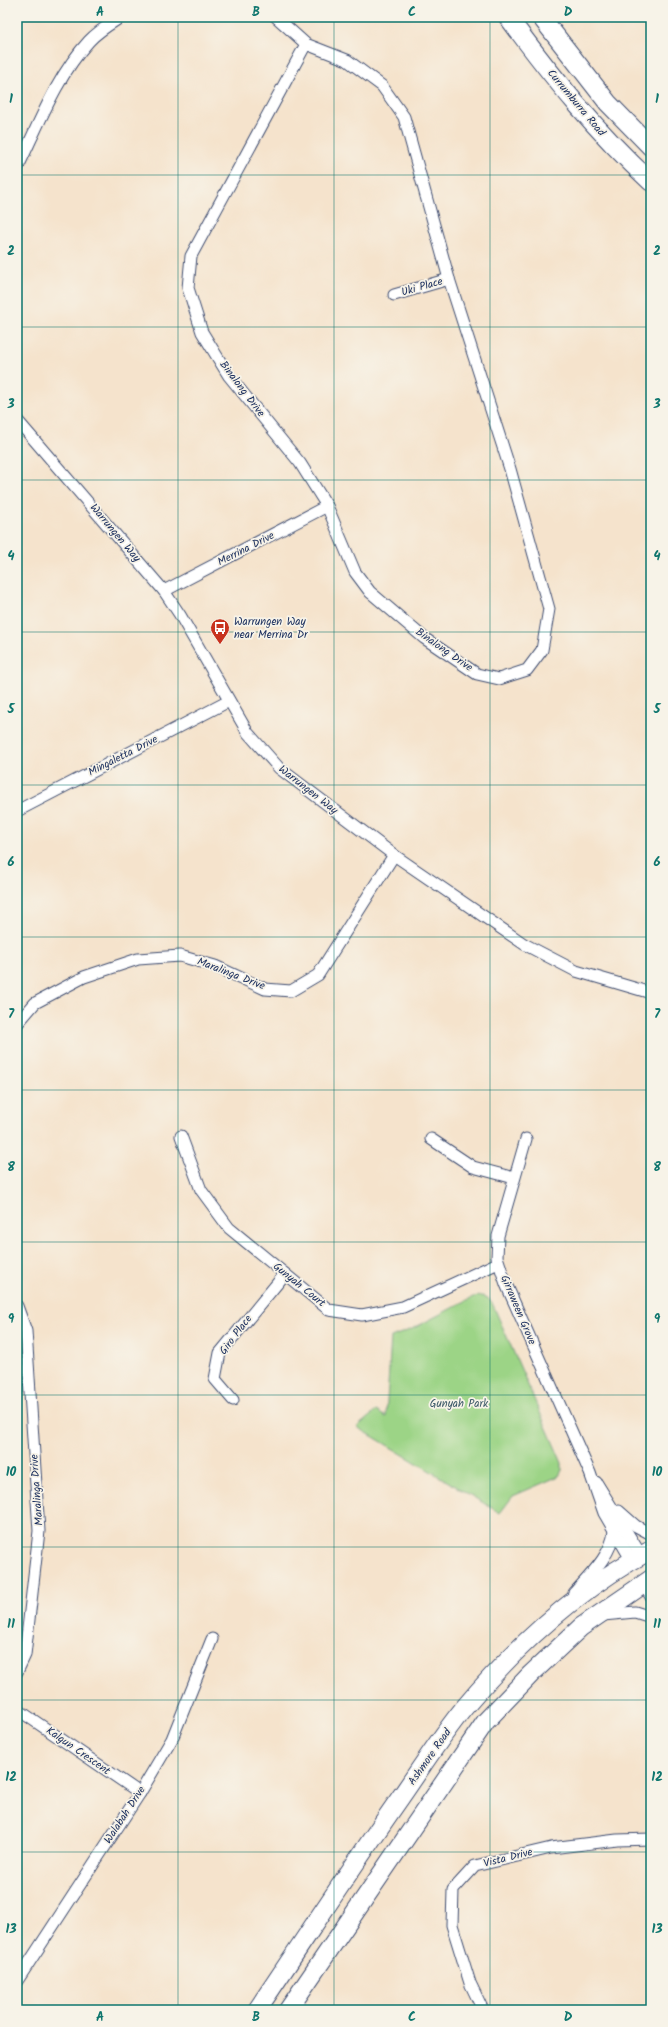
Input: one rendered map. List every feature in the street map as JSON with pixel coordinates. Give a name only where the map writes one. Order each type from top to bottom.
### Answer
[{"type":"main road","name":"Currumburra Road","points":[[508,17],[575,105],[620,153],[651,182]]},
{"type":"main road","points":[[540,17],[608,102],[651,147]]},
{"type":"main road","points":[[288,2010],[486,1721],[531,1674],[581,1627],[649,1583],[641,1555]]},
{"type":"main road","name":"Ashmore Road","points":[[257,2010],[384,1822],[464,1708],[510,1658],[562,1609],[588,1588],[641,1555]]},
{"type":"street","points":[[17,169],[49,102],[68,67],[89,40],[121,17]]},
{"type":"street","name":"Binalong Drive","points":[[276,17],[306,44],[347,60],[382,86],[404,117],[449,279],[510,469],[549,609],[542,650],[527,670],[499,679],[477,674],[424,638],[370,592],[355,572],[327,506],[300,463],[229,376],[202,332],[188,288],[191,256],[306,44]]},
{"type":"street","name":"Uki Place","points":[[394,295],[449,279]]},
{"type":"street","name":"Warrungen Way","points":[[17,420],[164,591],[248,734],[279,768],[394,855],[524,944],[576,971],[651,993]]},
{"type":"street","name":"Merrina Drive","points":[[164,591],[327,506]]},
{"type":"street","name":"Mingaletta Drive","points":[[17,811],[230,701]]},
{"type":"street","name":"Maralinga Drive","points":[[17,1024],[35,1004],[84,977],[138,959],[180,956],[216,966],[265,989],[291,991],[318,975],[394,855]]},
{"type":"street","name":"Gunyah Court","points":[[181,1136],[200,1190],[229,1228],[329,1310],[362,1315],[403,1307],[498,1263]]},
{"type":"street","points":[[431,1139],[472,1167],[514,1178]]},
{"type":"street","name":"Girraween Grove","points":[[526,1139],[498,1236],[496,1252],[498,1263],[590,1473],[599,1503],[614,1531],[641,1555]]},
{"type":"street","name":"Giro Place","points":[[233,1400],[215,1379],[220,1353],[285,1274]]},
{"type":"street","name":"Maralinga Drive","points":[[17,1306],[26,1331],[40,1531],[25,1655],[17,1672]]},
{"type":"street","name":"Girraween Grove","points":[[590,1473],[641,1555]]},
{"type":"street","points":[[605,1496],[632,1523],[651,1534]]},
{"type":"street","points":[[562,1609],[605,1554],[612,1542],[614,1531]]},
{"type":"street","points":[[597,1616],[635,1612],[651,1617]]},
{"type":"street","name":"Walabah Drive","points":[[17,1981],[140,1793],[172,1739],[212,1639]]},
{"type":"street","name":"Kalgun Crescent","points":[[17,1709],[140,1793]]},
{"type":"street","name":"Vista Drive","points":[[483,2010],[470,1983],[452,1925],[453,1890],[475,1866],[551,1848],[617,1840],[651,1839]]},
{"type":"green space","name":"Gunyah Park","points":[[482,1296],[488,1298],[493,1305],[562,1463],[562,1470],[559,1476],[513,1496],[500,1513],[357,1427],[376,1411],[386,1417],[391,1337],[412,1329],[473,1297]]},
{"type":"place","name":"Warrungen Way near Merrina Dr","points":[[220,645]]}]
